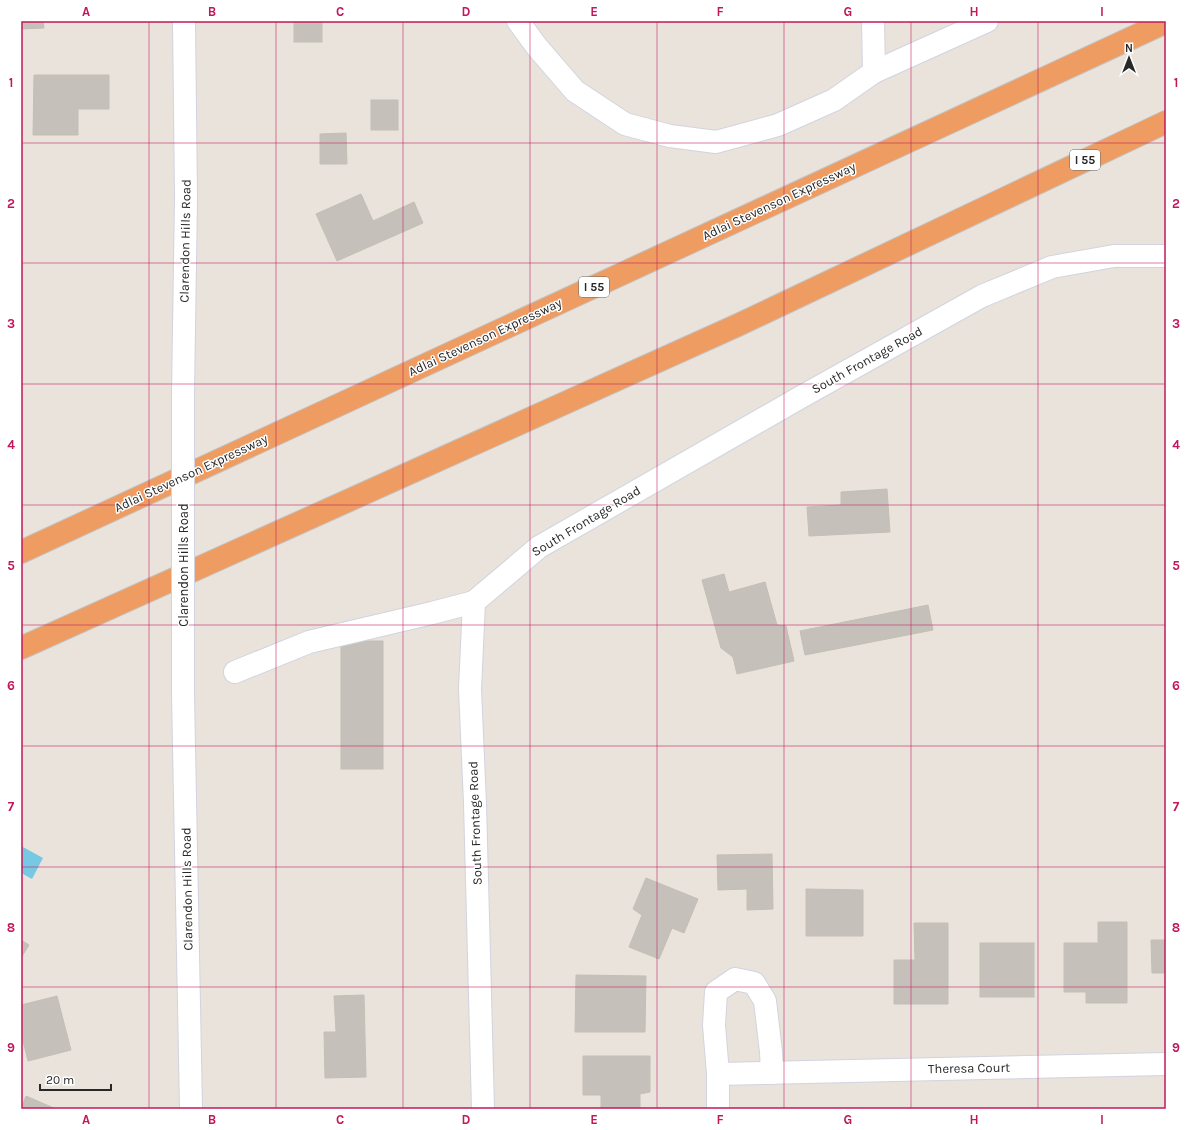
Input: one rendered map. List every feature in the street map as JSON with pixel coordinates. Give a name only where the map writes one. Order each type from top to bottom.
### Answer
[{"type":"highway","name":"Adlai Stevenson Expressway","points":[[21,552],[1166,22]]},
{"type":"highway","name":"I 55","points":[[21,648],[738,325],[1166,122]]},
{"type":"highway","points":[[1005,198],[1166,135]]},
{"type":"street","name":"Clarendon Hills Road","points":[[184,21],[186,198],[183,393],[184,694],[191,1109]]},
{"type":"street","points":[[518,21],[537,47],[575,91],[625,124],[670,136],[716,142],[778,125],[834,100],[874,72],[987,21]]},
{"type":"street","points":[[872,21],[874,72]]},
{"type":"street","name":"South Frontage Road","points":[[483,1109],[475,803],[470,689],[474,602],[538,547],[982,296],[1052,267],[1114,256],[1166,256]]},
{"type":"street","points":[[235,672],[309,642],[474,602]]},
{"type":"street","points":[[718,1109],[718,1074],[714,1025],[716,992],[735,980],[754,983],[765,1001],[772,1073]]},
{"type":"street","name":"Theresa Court","points":[[718,1074],[1166,1064]]},
{"type":"water","points":[[21,846],[43,858],[32,879],[21,873]]},
{"type":"building","points":[[21,21],[43,21],[44,28],[21,29]]},
{"type":"building","points":[[294,21],[322,21],[322,42],[294,42]]},
{"type":"building","points":[[34,75],[109,75],[109,109],[78,109],[78,135],[33,135]]},
{"type":"building","points":[[371,100],[398,100],[398,130],[371,130]]},
{"type":"building","points":[[346,133],[347,164],[320,164],[320,134]]},
{"type":"building","points":[[361,194],[373,221],[414,202],[423,223],[337,261],[316,214]]},
{"type":"building","points":[[887,489],[890,532],[809,536],[807,507],[841,505],[841,492]]},
{"type":"building","points":[[724,574],[729,592],[765,582],[777,625],[786,626],[794,661],[737,674],[733,657],[721,648],[702,580]]},
{"type":"building","points":[[928,605],[933,630],[805,655],[800,631]]},
{"type":"building","points":[[341,641],[383,641],[383,769],[341,769]]},
{"type":"building","points":[[772,854],[773,909],[747,910],[747,889],[718,890],[717,855]]},
{"type":"building","points":[[646,878],[698,899],[684,933],[672,928],[659,959],[629,947],[642,915],[633,909]]},
{"type":"building","points":[[806,889],[863,890],[863,936],[806,936]]},
{"type":"building","points":[[1098,922],[1127,922],[1127,1003],[1086,1003],[1086,992],[1064,992],[1064,943],[1098,943]]},
{"type":"building","points":[[914,923],[948,923],[948,1004],[894,1004],[894,960],[915,960]]},
{"type":"building","points":[[21,940],[29,945],[21,958]]},
{"type":"building","points":[[1151,940],[1166,940],[1166,973],[1152,973]]},
{"type":"building","points":[[980,943],[1034,943],[1034,997],[980,997]]},
{"type":"building","points":[[576,975],[646,976],[645,1032],[575,1032]]},
{"type":"building","points":[[364,995],[366,1077],[325,1078],[324,1032],[336,1032],[334,996]]},
{"type":"building","points":[[57,996],[71,1050],[28,1061],[21,1033],[21,1005]]},
{"type":"building","points":[[583,1056],[650,1056],[650,1092],[640,1094],[640,1109],[601,1109],[601,1095],[583,1095]]},
{"type":"building","points":[[26,1096],[56,1109],[21,1109]]}]
